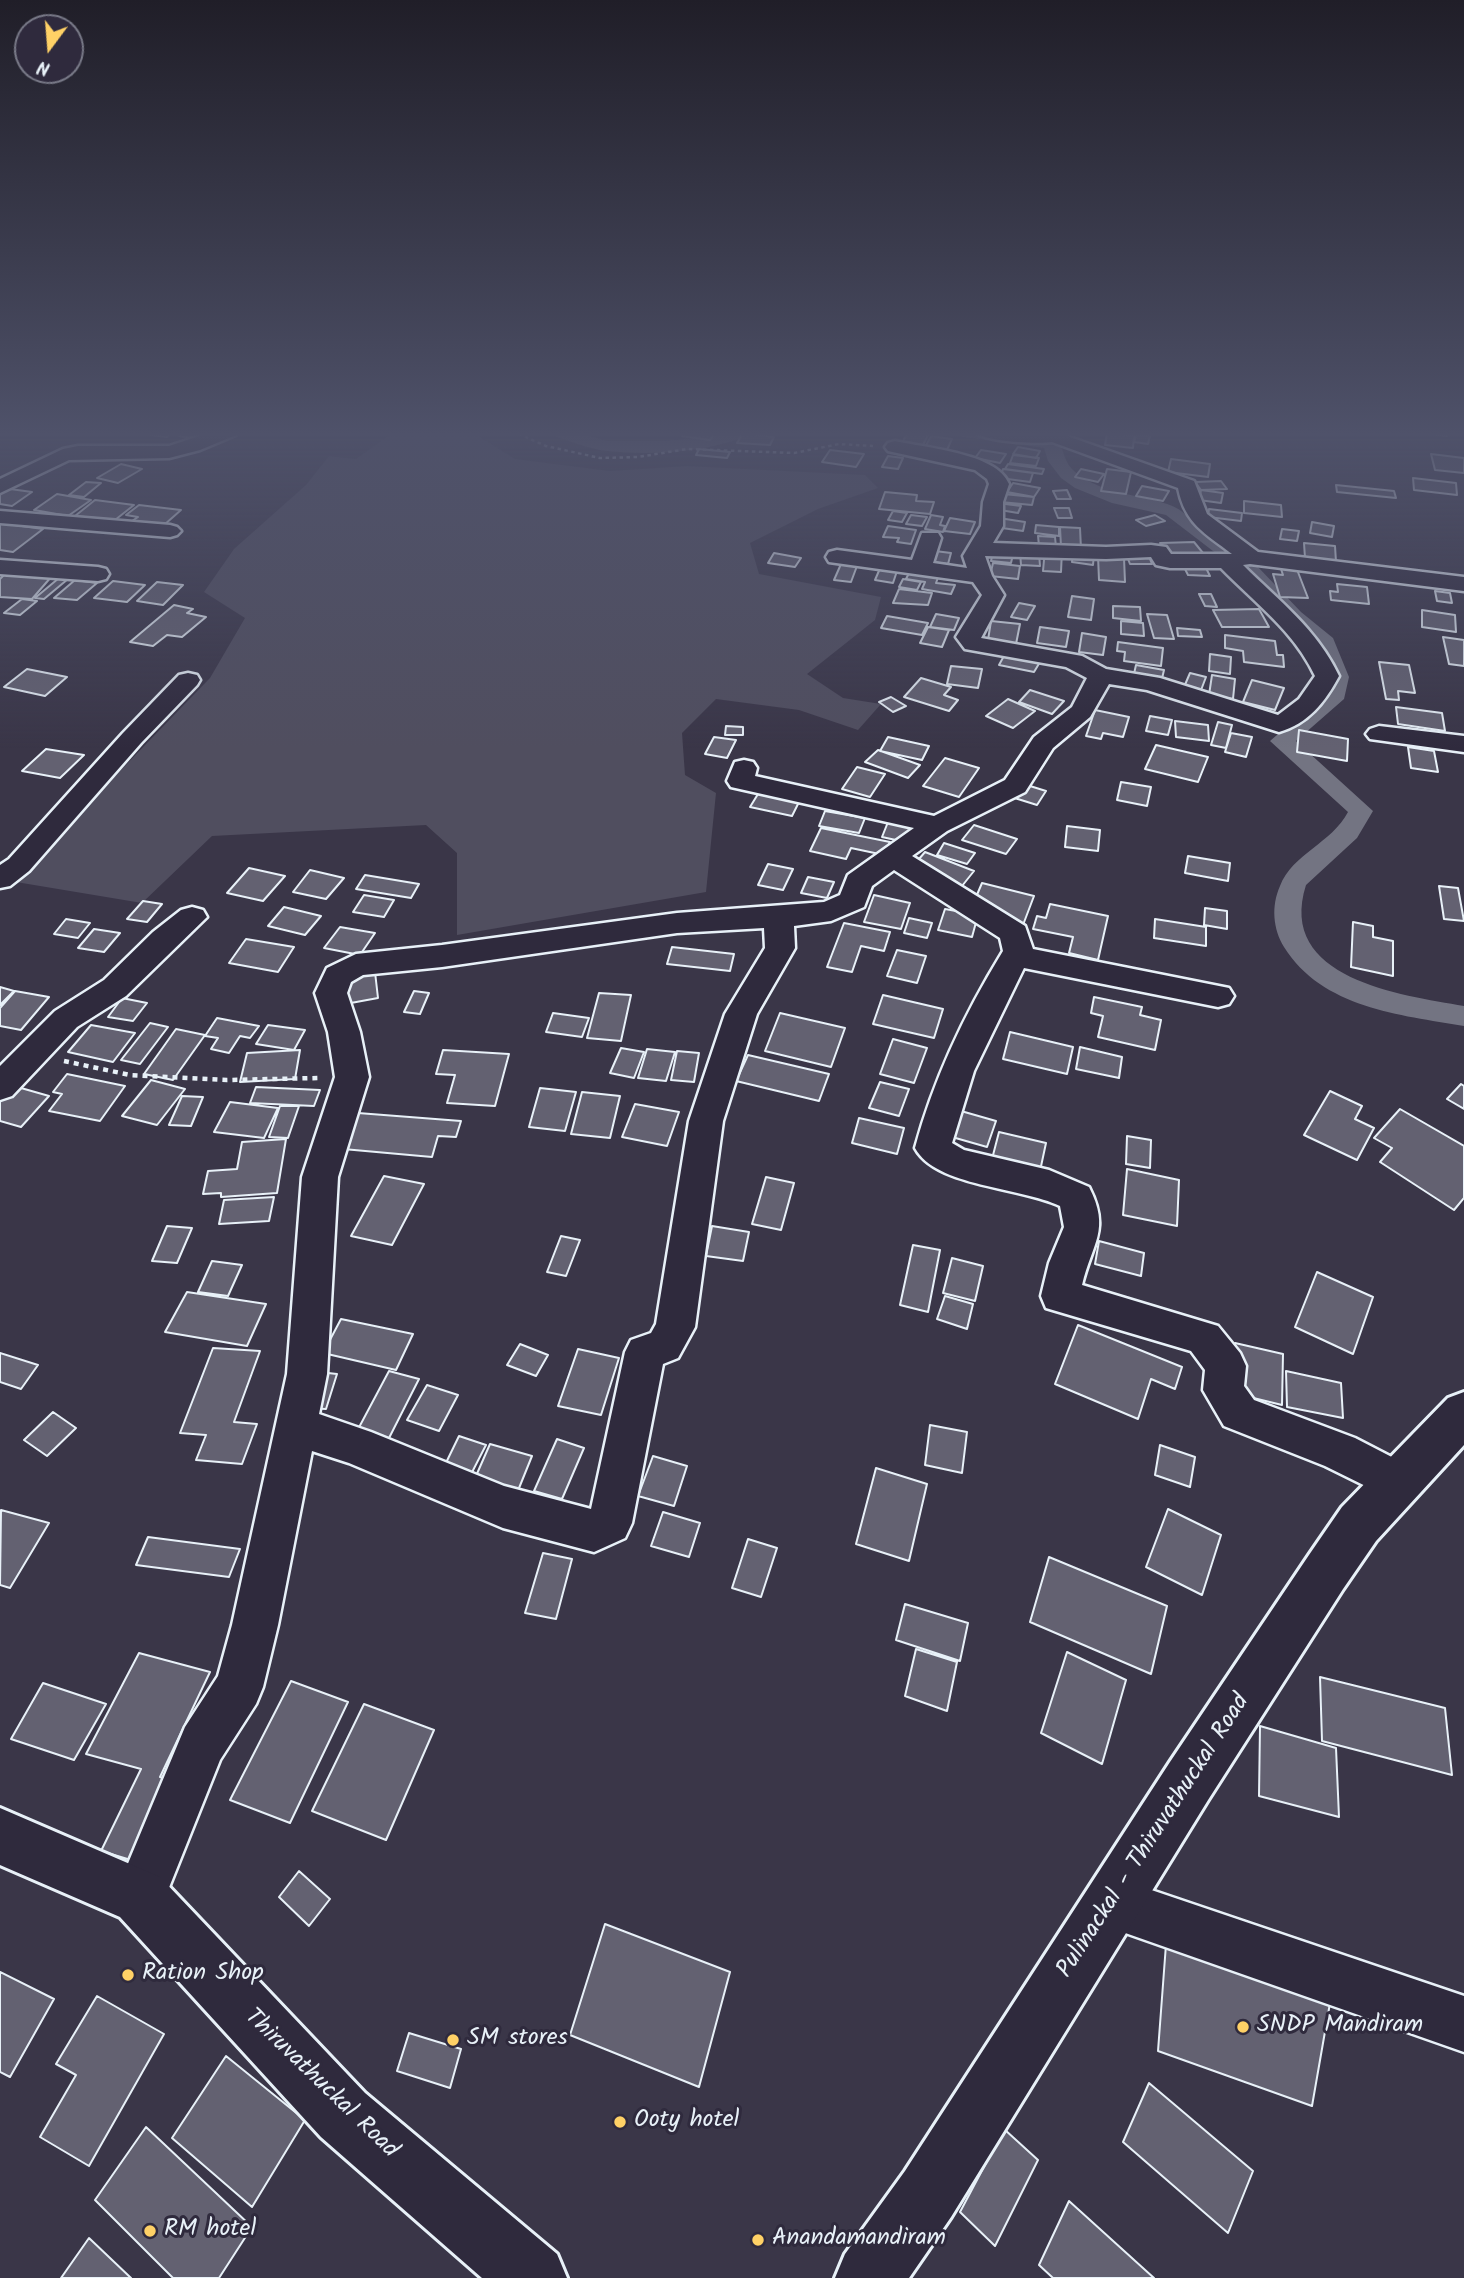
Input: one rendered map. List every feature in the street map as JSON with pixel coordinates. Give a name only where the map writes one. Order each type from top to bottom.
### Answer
[{"type":"main road","name":"Pulinackal - Thiruvathuckal Road","points":[[869,2278],[928,2194],[1359,1524],[1464,1413]]},
{"type":"main road","name":"Thiruvathuckal Road","points":[[0,1836],[140,1896],[214,1979],[344,2115],[533,2278]]},
{"type":"street","points":[[988,537],[980,562],[993,595],[968,637],[973,645],[1073,661],[1100,675],[1151,683],[1279,724],[1293,718],[1319,691],[1327,676],[1320,657],[1303,635],[1237,560]]},
{"type":"street","points":[[1224,537],[1245,554],[1237,560]]},
{"type":"street","points":[[920,568],[930,538]]},
{"type":"street","points":[[837,557],[920,568],[1152,551],[1170,561],[1237,560],[1464,584]]},
{"type":"street","points":[[0,567],[98,574]]},
{"type":"street","points":[[1411,577],[1416,603]]},
{"type":"street","points":[[140,1896],[202,1744],[239,1687],[256,1625],[307,1374],[320,1177],[352,1077],[344,1032],[331,993],[338,976],[356,965],[442,956],[677,923],[778,918],[831,911],[854,900],[859,882],[937,825],[1015,786],[1043,743],[1081,712],[1094,692],[1100,675]]},
{"type":"street","points":[[0,879],[19,865],[132,738],[188,680]]},
{"type":"street","points":[[1379,734],[1464,744]]},
{"type":"street","points":[[744,768],[740,781],[937,825]]},
{"type":"street","points":[[893,857],[1014,933],[1018,951],[993,992],[965,1053],[939,1122],[933,1148],[954,1162],[1049,1184],[1076,1197],[1083,1227],[1068,1263],[1060,1296],[1204,1338],[1226,1366],[1223,1390],[1239,1413],[1340,1452],[1398,1482]]},
{"type":"street","points":[[0,1087],[66,1019],[115,988],[164,939],[192,917]]},
{"type":"street","points":[[296,1426],[356,1446],[503,1507],[594,1531],[610,1523],[645,1352],[664,1346],[675,1327],[706,1121],[741,1014],[780,948],[778,918]]},
{"type":"street","points":[[1015,956],[1218,996]]},
{"type":"street","points":[[1113,1903],[1464,2024]]},
{"type":"path","points":[[32,1054],[130,1075],[227,1080],[352,1077]]},
{"type":"shaded area","points":[[247,537],[761,537],[750,543],[759,574],[881,597],[875,620],[807,674],[843,698],[881,704],[858,730],[799,710],[716,699],[682,733],[685,775],[716,793],[706,892],[457,935],[457,853],[426,825],[212,836],[142,903],[16,882],[210,678],[245,618],[204,592],[234,549]]},
{"type":"building","points":[[0,537],[32,537],[13,552],[0,550]]},
{"type":"building","points":[[888,537],[913,537],[911,544],[897,542],[899,538]]},
{"type":"building","points":[[1038,537],[1055,537],[1056,547],[1039,546]]},
{"type":"building","points":[[1061,537],[1080,537],[1081,549],[1061,547]]},
{"type":"building","points":[[1280,537],[1298,537],[1297,541]]},
{"type":"building","points":[[1194,542],[1203,553],[1167,554],[1160,543]]},
{"type":"building","points":[[1304,543],[1335,546],[1336,562],[1305,558]]},
{"type":"building","points":[[994,548],[1014,550],[1011,563],[991,561]]},
{"type":"building","points":[[1045,549],[1062,550],[1061,572],[1043,571]]},
{"type":"building","points":[[927,550],[951,553],[948,564],[924,561]]},
{"type":"building","points":[[1020,552],[1039,553],[1040,566],[1021,565]]},
{"type":"building","points":[[1073,552],[1094,554],[1093,565],[1072,562]]},
{"type":"building","points":[[774,553],[801,558],[795,567],[768,563]]},
{"type":"building","points":[[1126,554],[1148,554],[1152,564],[1130,564]]},
{"type":"building","points":[[1098,556],[1124,558],[1125,582],[1099,580]]},
{"type":"building","points":[[993,563],[1020,566],[1018,579],[990,576]]},
{"type":"building","points":[[841,564],[857,566],[851,582],[834,580]]},
{"type":"building","points":[[1183,565],[1205,566],[1210,576],[1188,575]]},
{"type":"building","points":[[881,566],[898,568],[893,583],[875,580]]},
{"type":"building","points":[[1280,566],[1296,567],[1308,598],[1280,597],[1273,574],[1283,575]]},
{"type":"building","points":[[910,571],[939,575],[936,583],[955,585],[951,594],[922,589],[925,582],[906,579]]},
{"type":"building","points":[[5,574],[52,576],[32,599],[0,597],[0,579]]},
{"type":"building","points":[[59,578],[68,579],[44,599],[35,598]]},
{"type":"building","points":[[903,579],[921,582],[917,590],[899,587]]},
{"type":"building","points":[[75,580],[97,583],[77,600],[54,598]]},
{"type":"building","points":[[113,581],[145,585],[127,602],[94,598]]},
{"type":"building","points":[[157,582],[183,585],[163,605],[137,601]]},
{"type":"building","points":[[1337,584],[1367,587],[1369,604],[1331,600],[1330,591],[1338,592]]},
{"type":"building","points":[[899,589],[932,593],[928,605],[893,603]]},
{"type":"building","points":[[1435,591],[1450,593],[1452,603],[1437,601]]},
{"type":"building","points":[[1199,594],[1211,594],[1217,607],[1205,606]]},
{"type":"building","points":[[1072,596],[1094,599],[1091,620],[1068,617]]},
{"type":"building","points":[[22,599],[37,601],[20,615],[4,613]]},
{"type":"building","points":[[1019,603],[1035,606],[1027,620],[1011,617]]},
{"type":"building","points":[[174,605],[193,609],[187,613],[206,617],[182,637],[167,635],[153,646],[130,642]]},
{"type":"building","points":[[1113,606],[1140,607],[1141,621],[1113,618]]},
{"type":"building","points":[[1259,609],[1269,627],[1222,627],[1213,610]]},
{"type":"building","points":[[1422,610],[1455,615],[1456,632],[1422,627]]},
{"type":"building","points":[[936,614],[959,618],[954,630],[930,627]]},
{"type":"building","points":[[1147,614],[1167,615],[1174,639],[1154,638]]},
{"type":"building","points":[[887,616],[928,623],[922,635],[881,628]]},
{"type":"building","points":[[991,621],[1020,624],[1016,644],[988,640]]},
{"type":"building","points":[[1121,621],[1143,623],[1144,636],[1121,634]]},
{"type":"building","points":[[928,627],[949,630],[942,647],[920,643]]},
{"type":"building","points":[[1040,627],[1069,631],[1066,647],[1037,643]]},
{"type":"building","points":[[1177,628],[1200,630],[1202,637],[1178,636]]},
{"type":"building","points":[[1082,633],[1106,637],[1103,655],[1079,652]]},
{"type":"building","points":[[1225,635],[1275,641],[1277,655],[1283,655],[1284,667],[1244,662],[1243,651],[1225,648]]},
{"type":"building","points":[[1443,637],[1464,640],[1464,666],[1449,664]]},
{"type":"building","points":[[1118,642],[1163,648],[1161,666],[1124,661],[1125,652],[1117,651]]},
{"type":"building","points":[[1005,654],[1040,662],[1034,672],[999,665]]},
{"type":"building","points":[[1210,654],[1231,657],[1230,674],[1209,671]]},
{"type":"building","points":[[1379,662],[1409,665],[1415,693],[1398,691],[1399,700],[1386,699]]},
{"type":"building","points":[[1136,665],[1164,670],[1161,683],[1133,678]]},
{"type":"building","points":[[951,666],[982,669],[978,688],[947,684]]},
{"type":"building","points":[[27,669],[67,677],[45,696],[4,687]]},
{"type":"building","points":[[1190,673],[1206,677],[1198,698],[1181,694]]},
{"type":"building","points":[[1212,675],[1235,679],[1233,699],[1209,695]]},
{"type":"building","points":[[921,678],[951,687],[944,695],[958,700],[949,711],[904,697]]},
{"type":"building","points":[[1252,680],[1284,688],[1275,710],[1243,702]]},
{"type":"building","points":[[1030,690],[1064,701],[1052,714],[1019,702]]},
{"type":"building","points":[[891,697],[906,706],[893,712],[879,702]]},
{"type":"building","points":[[1008,699],[1035,711],[1013,728],[986,716]]},
{"type":"building","points":[[1396,707],[1442,713],[1445,731],[1398,724]]},
{"type":"building","points":[[1095,710],[1129,717],[1123,737],[1103,733],[1101,739],[1086,736]]},
{"type":"building","points":[[1150,716],[1172,720],[1168,735],[1146,731]]},
{"type":"building","points":[[1175,721],[1208,725],[1209,741],[1176,737]]},
{"type":"building","points":[[1218,722],[1232,725],[1226,748],[1211,745]]},
{"type":"building","points":[[726,726],[743,727],[743,735],[725,735]]},
{"type":"building","points":[[1299,730],[1348,739],[1347,761],[1297,752]]},
{"type":"building","points":[[1231,733],[1252,737],[1246,757],[1225,752]]},
{"type":"building","points":[[714,737],[736,740],[727,758],[705,754]]},
{"type":"building","points":[[888,737],[929,746],[922,760],[880,751]]},
{"type":"building","points":[[1156,745],[1208,757],[1198,782],[1145,769]]},
{"type":"building","points":[[1408,747],[1434,751],[1438,772],[1411,768]]},
{"type":"building","points":[[46,749],[84,755],[60,778],[22,771]]},
{"type":"building","points":[[878,750],[920,765],[908,778],[865,762]]},
{"type":"building","points":[[945,758],[979,768],[959,797],[923,786]]},
{"type":"building","points":[[857,767],[885,774],[870,797],[842,789]]},
{"type":"building","points":[[1014,781],[1046,791],[1037,805],[1005,795]]},
{"type":"building","points":[[1121,782],[1151,787],[1147,806],[1117,800]]},
{"type":"building","points":[[758,794],[799,802],[792,816],[750,807]]},
{"type":"building","points":[[825,811],[865,818],[859,833],[819,826]]},
{"type":"building","points":[[888,822],[911,827],[905,842],[882,837]]},
{"type":"building","points":[[974,825],[1017,839],[1006,854],[962,840]]},
{"type":"building","points":[[1067,826],[1100,830],[1098,851],[1065,847]]},
{"type":"building","points":[[821,828],[890,842],[884,855],[851,848],[846,859],[810,851]]},
{"type":"building","points":[[944,843],[975,853],[967,864],[937,855]]},
{"type":"building","points":[[925,852],[974,871],[962,886],[913,866]]},
{"type":"building","points":[[1188,856],[1230,863],[1228,881],[1185,873]]},
{"type":"building","points":[[768,864],[793,869],[783,890],[758,885]]},
{"type":"building","points":[[249,868],[285,876],[263,901],[227,893]]},
{"type":"building","points":[[310,870],[344,878],[326,899],[293,892]]},
{"type":"building","points":[[365,875],[419,884],[411,898],[356,889]]},
{"type":"building","points":[[808,877],[834,882],[827,898],[801,893]]},
{"type":"building","points":[[982,883],[1034,896],[1023,925],[970,911]]},
{"type":"building","points":[[1439,886],[1458,888],[1464,921],[1444,919]]},
{"type":"building","points":[[364,895],[394,900],[384,917],[353,912]]},
{"type":"building","points":[[874,895],[910,903],[901,929],[864,922]]},
{"type":"building","points":[[143,901],[162,904],[147,922],[127,919]]},
{"type":"building","points":[[1050,904],[1108,916],[1098,960],[1069,953],[1073,937],[1033,929],[1037,916],[1046,918]]},
{"type":"building","points":[[284,907],[321,916],[305,935],[268,926]]},
{"type":"building","points":[[1205,908],[1227,911],[1227,929],[1204,925]]},
{"type":"building","points":[[945,909],[978,915],[972,937],[938,930]]},
{"type":"building","points":[[909,918],[932,923],[927,938],[904,933]]},
{"type":"building","points":[[66,919],[90,923],[78,938],[54,934]]},
{"type":"building","points":[[1155,919],[1206,927],[1206,946],[1154,938]]},
{"type":"building","points":[[1353,922],[1373,926],[1373,937],[1393,941],[1393,976],[1351,967]]},
{"type":"building","points":[[844,923],[890,932],[884,951],[861,946],[852,972],[827,967]]},
{"type":"building","points":[[340,927],[375,933],[360,955],[324,948]]},
{"type":"building","points":[[94,929],[120,933],[104,952],[78,948]]},
{"type":"building","points":[[246,939],[294,947],[278,972],[229,963]]},
{"type":"building","points":[[672,947],[734,954],[730,971],[667,964]]},
{"type":"building","points":[[897,950],[926,956],[917,983],[887,976]]},
{"type":"building","points":[[375,972],[378,998],[340,1005],[338,978]]},
{"type":"building","points":[[0,987],[14,991],[0,1005]]},
{"type":"building","points":[[15,991],[49,997],[21,1030],[0,1026],[0,1008]]},
{"type":"building","points":[[414,991],[429,993],[420,1014],[404,1012]]},
{"type":"building","points":[[599,993],[631,995],[621,1041],[587,1038]]},
{"type":"building","points":[[883,995],[943,1009],[934,1038],[873,1024]]},
{"type":"building","points":[[1094,997],[1142,1007],[1140,1015],[1161,1020],[1155,1050],[1098,1037],[1103,1016],[1091,1013]]},
{"type":"building","points":[[122,998],[147,1003],[133,1021],[108,1017]]},
{"type":"building","points":[[553,1013],[589,1018],[582,1037],[546,1032]]},
{"type":"building","points":[[780,1013],[845,1028],[831,1067],[765,1051]]},
{"type":"building","points":[[217,1018],[259,1026],[250,1038],[240,1036],[229,1053],[211,1049],[218,1038],[205,1036]]},
{"type":"building","points":[[150,1023],[168,1027],[140,1064],[121,1060]]},
{"type":"building","points":[[91,1025],[135,1033],[113,1062],[68,1052]]},
{"type":"building","points":[[268,1025],[305,1030],[294,1050],[256,1044]]},
{"type":"building","points":[[176,1029],[205,1035],[173,1080],[144,1074]]},
{"type":"building","points":[[1010,1032],[1073,1047],[1067,1074],[1003,1059]]},
{"type":"building","points":[[893,1039],[927,1048],[914,1083],[880,1074]]},
{"type":"building","points":[[1080,1047],[1122,1057],[1119,1078],[1076,1069]]},
{"type":"building","points":[[621,1048],[644,1052],[634,1078],[610,1073]]},
{"type":"building","points":[[647,1049],[675,1052],[666,1081],[638,1078]]},
{"type":"building","points":[[300,1050],[295,1079],[240,1082],[247,1053]]},
{"type":"building","points":[[443,1050],[509,1054],[495,1106],[447,1103],[455,1075],[436,1074]]},
{"type":"building","points":[[677,1051],[699,1053],[694,1082],[671,1080]]},
{"type":"building","points":[[748,1055],[829,1074],[819,1101],[736,1081]]},
{"type":"building","points":[[67,1074],[125,1086],[100,1121],[49,1111],[62,1094],[53,1092]]},
{"type":"building","points":[[151,1080],[185,1089],[157,1125],[122,1116]]},
{"type":"building","points":[[880,1082],[909,1089],[899,1116],[869,1108]]},
{"type":"building","points":[[7,1084],[49,1096],[21,1127],[0,1121],[0,1091]]},
{"type":"building","points":[[1461,1084],[1464,1086],[1464,1109],[1447,1099]]},
{"type":"building","points":[[256,1087],[320,1090],[314,1106],[250,1103]]},
{"type":"building","points":[[540,1088],[576,1092],[565,1131],[529,1127]]},
{"type":"building","points":[[1330,1091],[1362,1106],[1355,1119],[1374,1128],[1357,1160],[1304,1135]]},
{"type":"building","points":[[582,1092],[620,1096],[610,1138],[571,1134]]},
{"type":"building","points":[[182,1096],[203,1097],[191,1126],[169,1125]]},
{"type":"building","points":[[230,1102],[278,1108],[264,1138],[214,1132]]},
{"type":"building","points":[[635,1104],[679,1112],[667,1146],[622,1137]]},
{"type":"building","points":[[280,1106],[299,1106],[288,1138],[269,1137]]},
{"type":"building","points":[[1400,1109],[1464,1146],[1464,1198],[1454,1210],[1380,1162],[1392,1148],[1374,1138]]},
{"type":"building","points":[[961,1111],[996,1121],[987,1147],[952,1137]]},
{"type":"building","points":[[358,1113],[461,1121],[456,1137],[438,1136],[432,1157],[343,1149]]},
{"type":"building","points":[[859,1118],[904,1128],[897,1154],[852,1143]]},
{"type":"building","points":[[999,1132],[1046,1143],[1040,1171],[992,1159]]},
{"type":"building","points":[[1127,1136],[1151,1140],[1150,1168],[1126,1164]]},
{"type":"building","points":[[286,1139],[277,1193],[221,1197],[221,1193],[203,1194],[208,1171],[237,1169],[242,1142]]},
{"type":"building","points":[[1127,1169],[1179,1180],[1177,1226],[1123,1215]]},
{"type":"building","points":[[384,1176],[424,1184],[392,1245],[351,1236]]},
{"type":"building","points":[[766,1177],[794,1183],[781,1230],[752,1224]]},
{"type":"building","points":[[274,1197],[269,1221],[219,1224],[224,1200]]},
{"type":"building","points":[[167,1226],[192,1228],[177,1263],[152,1261]]},
{"type":"building","points":[[712,1226],[749,1232],[743,1261],[706,1256]]},
{"type":"building","points":[[561,1236],[580,1240],[566,1276],[547,1272]]},
{"type":"building","points":[[1099,1241],[1144,1253],[1141,1276],[1095,1264]]},
{"type":"building","points":[[913,1245],[940,1250],[928,1312],[900,1305]]},
{"type":"building","points":[[952,1258],[983,1266],[975,1301],[943,1293]]},
{"type":"building","points":[[212,1261],[242,1265],[228,1296],[198,1292]]},
{"type":"building","points":[[1317,1272],[1373,1297],[1353,1354],[1295,1327]]},
{"type":"building","points":[[187,1292],[266,1304],[247,1346],[165,1332]]},
{"type":"building","points":[[945,1296],[973,1304],[967,1329],[937,1319]]},
{"type":"building","points":[[341,1319],[413,1334],[396,1370],[323,1353]]},
{"type":"building","points":[[1078,1325],[1182,1367],[1175,1389],[1151,1379],[1138,1419],[1055,1384]]},
{"type":"building","points":[[1235,1343],[1283,1354],[1282,1405],[1233,1393]]},
{"type":"building","points":[[520,1344],[548,1355],[536,1376],[507,1365]]},
{"type":"building","points":[[213,1348],[260,1351],[234,1422],[257,1424],[242,1464],[196,1460],[206,1435],[180,1433]]},
{"type":"building","points":[[578,1349],[619,1358],[601,1415],[558,1406]]},
{"type":"building","points":[[0,1353],[38,1365],[21,1389],[0,1382]]},
{"type":"building","points":[[389,1371],[419,1379],[387,1442],[356,1433]]},
{"type":"building","points":[[1286,1371],[1341,1383],[1343,1418],[1287,1407]]},
{"type":"building","points":[[319,1372],[337,1374],[326,1409],[307,1408]]},
{"type":"building","points":[[427,1385],[458,1395],[439,1431],[407,1420]]},
{"type":"building","points":[[53,1412],[76,1428],[47,1456],[24,1440]]},
{"type":"building","points":[[930,1425],[967,1432],[962,1473],[925,1465]]},
{"type":"building","points":[[459,1436],[486,1445],[467,1482],[441,1473]]},
{"type":"building","points":[[557,1439],[584,1448],[562,1499],[534,1491]]},
{"type":"building","points":[[490,1444],[532,1456],[515,1498],[472,1485]]},
{"type":"building","points":[[1160,1445],[1195,1457],[1190,1487],[1155,1475]]},
{"type":"building","points":[[653,1456],[687,1466],[674,1506],[638,1496]]},
{"type":"building","points":[[876,1468],[927,1484],[909,1561],[856,1544]]},
{"type":"building","points":[[1168,1509],[1221,1535],[1202,1595],[1146,1567]]},
{"type":"building","points":[[1,1510],[49,1523],[10,1588],[0,1585]]},
{"type":"building","points":[[663,1512],[700,1523],[689,1557],[651,1546]]},
{"type":"building","points":[[148,1537],[240,1549],[229,1577],[136,1565]]},
{"type":"building","points":[[748,1539],[777,1548],[761,1597],[732,1588]]},
{"type":"building","points":[[543,1553],[572,1559],[556,1619],[525,1613]]},
{"type":"building","points":[[1049,1557],[1167,1606],[1151,1674],[1030,1622]]},
{"type":"building","points":[[905,1604],[968,1623],[960,1661],[896,1640]]},
{"type":"building","points":[[916,1649],[957,1662],[947,1711],[905,1696]]},
{"type":"building","points":[[1067,1652],[1126,1680],[1102,1764],[1041,1733]]},
{"type":"building","points":[[139,1653],[210,1672],[160,1777],[181,1783],[144,1864],[101,1851],[141,1769],[86,1754]]},
{"type":"building","points":[[1320,1677],[1445,1708],[1452,1775],[1322,1741]]},
{"type":"building","points":[[291,1681],[348,1702],[290,1823],[230,1800]]},
{"type":"building","points":[[43,1683],[106,1704],[74,1760],[11,1739]]},
{"type":"building","points":[[364,1704],[434,1730],[386,1840],[312,1811]]},
{"type":"building","points":[[1260,1726],[1336,1748],[1339,1817],[1259,1796]]},
{"type":"building","points":[[299,1871],[330,1899],[309,1926],[279,1897]]},
{"type":"building","points":[[605,1924],[730,1972],[699,2087],[570,2035]]},
{"type":"building","name":"SNDP Mandiram","points":[[1167,1931],[1330,2003],[1312,2106],[1158,2051]]},
{"type":"building","points":[[0,1972],[54,1999],[10,2077],[0,2072]]},
{"type":"building","points":[[97,1996],[164,2034],[89,2166],[40,2137],[76,2075],[56,2064]]},
{"type":"building","points":[[409,2033],[461,2049],[450,2088],[397,2071]]},
{"type":"building","points":[[226,2056],[305,2120],[252,2207],[172,2138]]},
{"type":"building","points":[[1149,2083],[1253,2171],[1228,2233],[1123,2142]]},
{"type":"building","points":[[146,2127],[252,2227],[219,2278],[173,2278],[95,2200]]},
{"type":"building","points":[[1004,2129],[1038,2160],[995,2246],[960,2212]]},
{"type":"building","points":[[1069,2201],[1154,2278],[1053,2278],[1039,2265]]},
{"type":"building","points":[[89,2238],[131,2278],[61,2278]]},
{"type":"waterway","points":[[1204,537],[1250,570],[1294,616],[1322,638],[1338,677],[1333,699],[1282,741],[1361,811],[1340,841],[1304,871],[1294,883],[1288,911],[1288,925],[1293,938],[1312,963],[1352,990],[1389,1002],[1464,1016]]},
{"type":"place","name":"Ration Shop","points":[[128,1975]]},
{"type":"place","name":"SNDP Mandiram","points":[[1243,2027]]},
{"type":"place","name":"SM stores","points":[[453,2040]]},
{"type":"place","name":"Ooty hotel","points":[[620,2122]]},
{"type":"place","name":"RM hotel","points":[[150,2231]]},
{"type":"place","name":"Anandamandiram","points":[[758,2240]]}]
